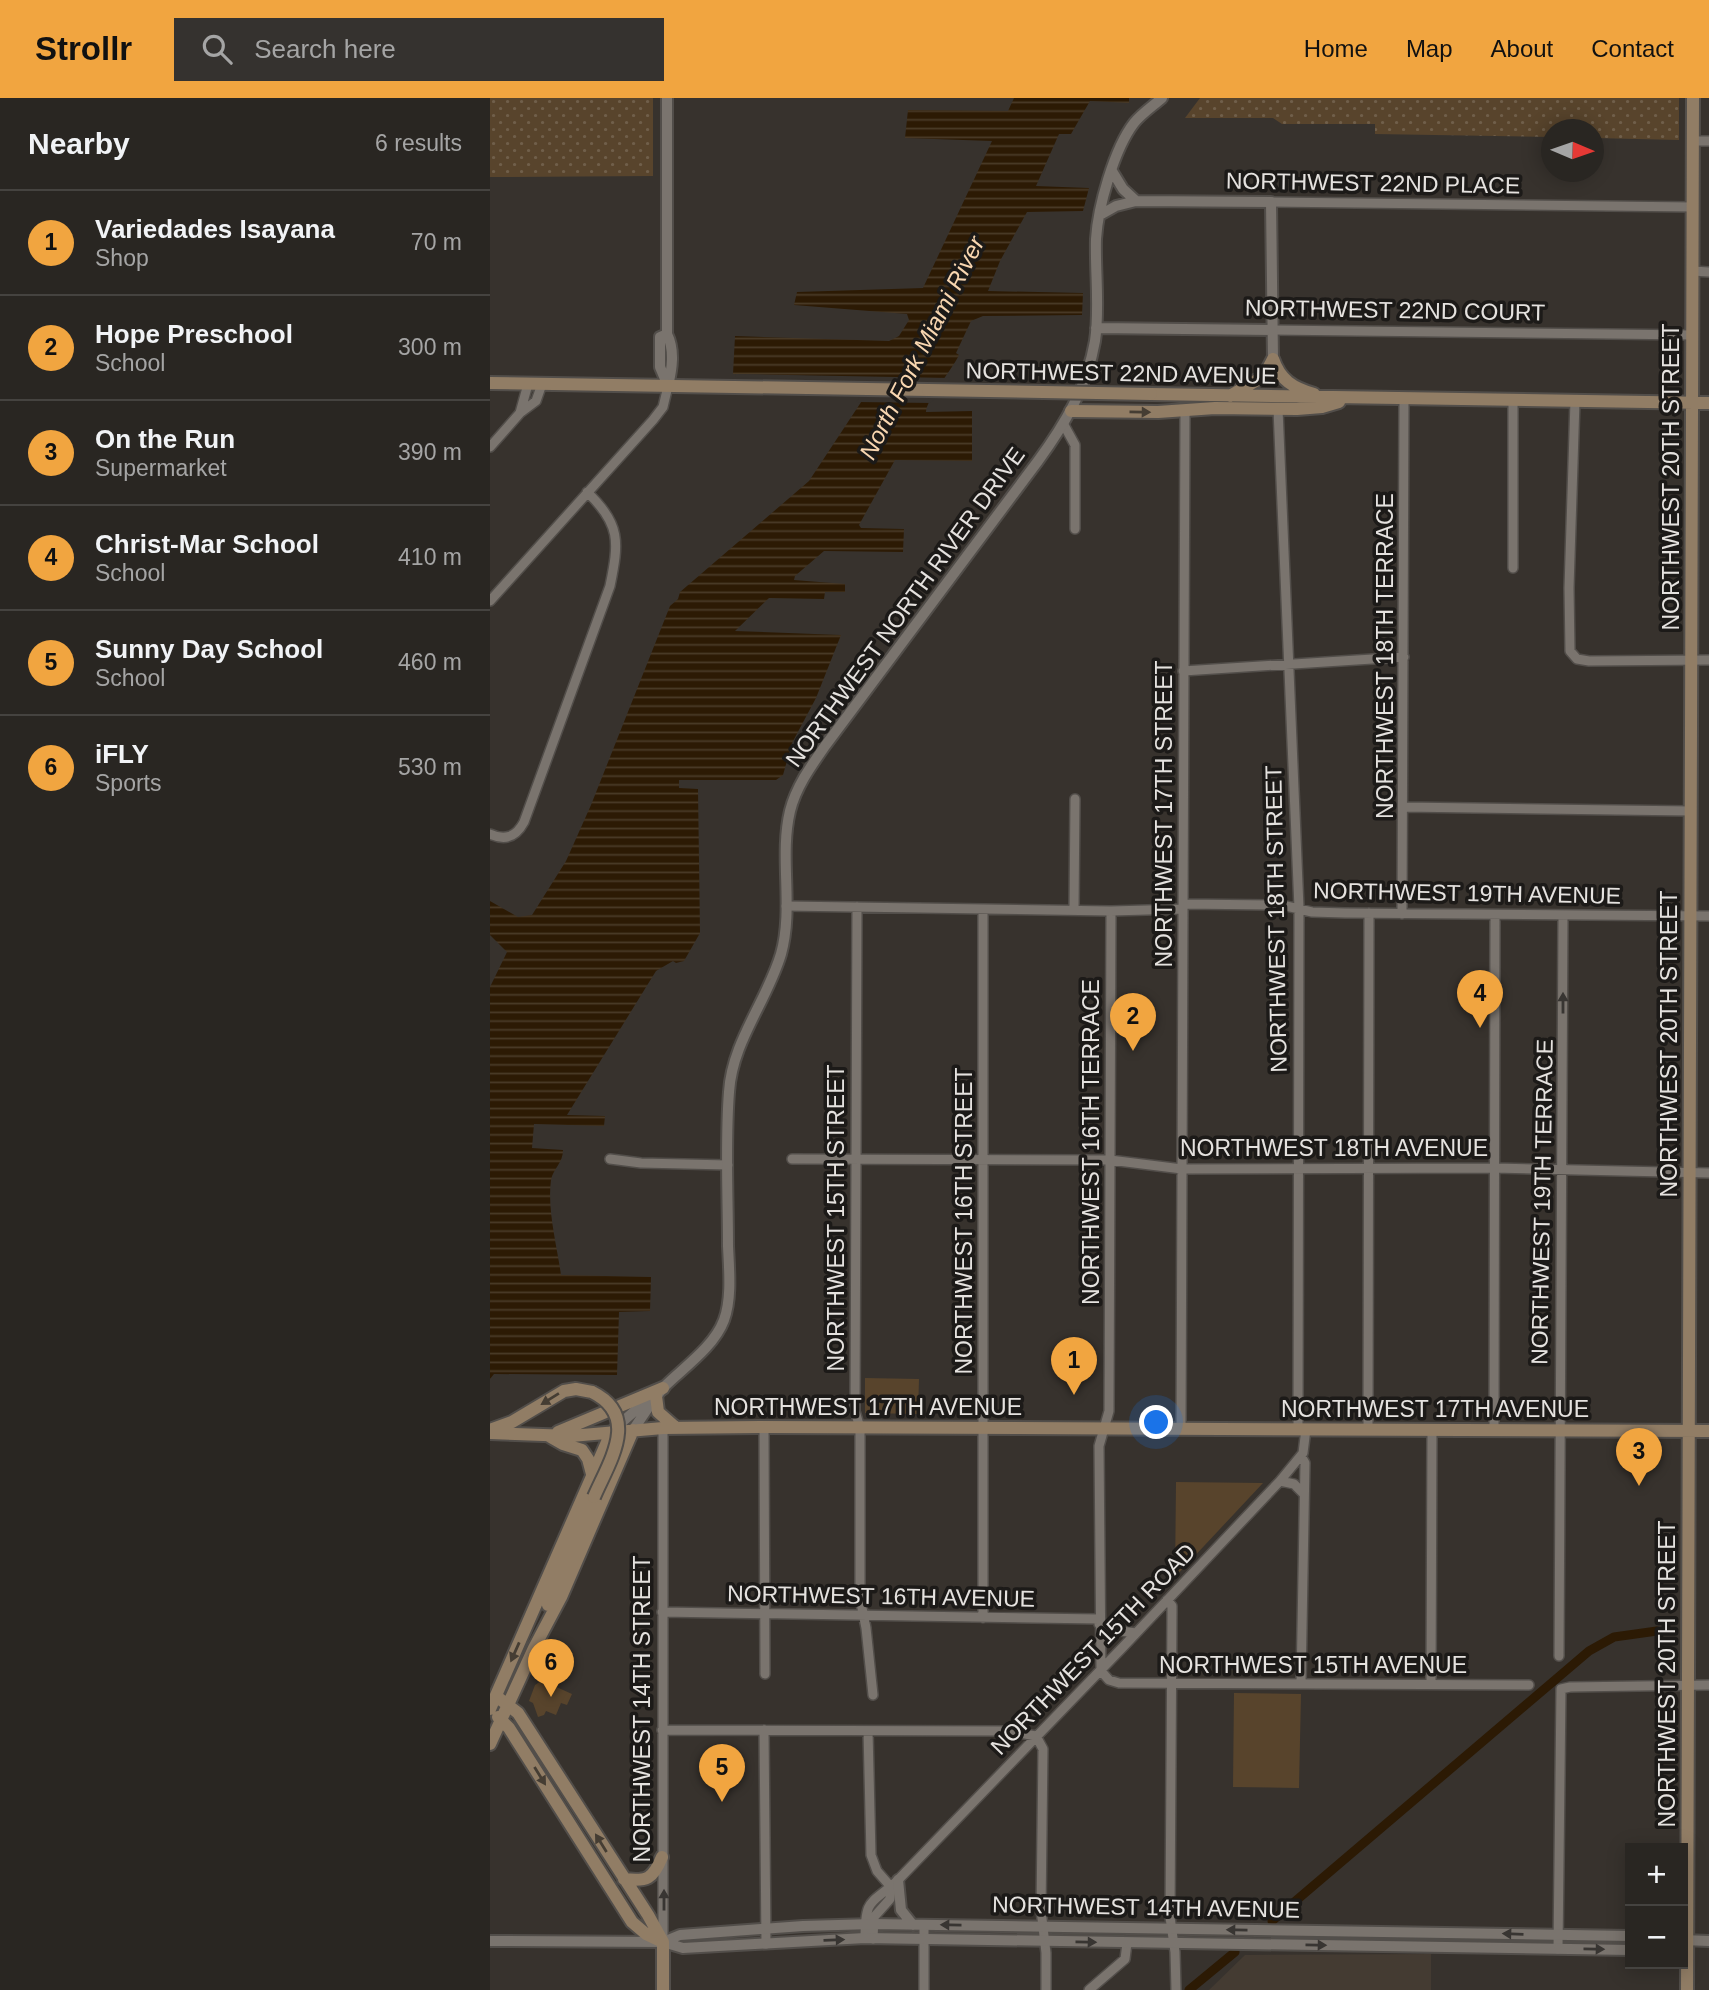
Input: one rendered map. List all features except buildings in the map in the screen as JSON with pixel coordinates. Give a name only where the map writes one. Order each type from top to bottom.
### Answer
[{"type":"main road","name":"NORTHWEST 20TH STREET","points":[[1685,1906],[1688,1685],[1693,98]]},
{"type":"main road","points":[[1230,396],[1264,376],[1273,359]]},
{"type":"main road","points":[[1273,359],[1286,382],[1303,391],[1324,397]]},
{"type":"main road","name":"NORTHWEST 22ND AVENUE","points":[[490,383],[1709,403]]},
{"type":"main road","points":[[1071,411],[1322,407],[1352,398]]},
{"type":"main road","points":[[490,1432],[564,1391],[576,1389],[592,1392],[612,1408],[619,1430],[617,1443],[556,1584],[534,1648]]},
{"type":"main road","points":[[548,1436],[660,1392],[658,1412],[669,1428]]},
{"type":"main road","name":"NORTHWEST 17TH AVENUE","points":[[490,1432],[548,1436],[669,1428],[764,1427],[1709,1431]]},
{"type":"main road","name":"NORTHWEST NORTH RIVER DRIVE","points":[[490,1744],[534,1648],[561,1597],[633,1430]]},
{"type":"main road","name":"NORTHWEST NORTH RIVER DRIVE","points":[[490,1709],[611,1433]]},
{"type":"main road","points":[[548,1436],[582,1450],[593,1474]]},
{"type":"main road","points":[[496,1696],[520,1717],[663,1942]]},
{"type":"main road","points":[[490,1709],[509,1728],[632,1922],[646,1934],[663,1942]]},
{"type":"main road","points":[[624,1879],[639,1881],[649,1878],[655,1873],[662,1857]]},
{"type":"main road","name":"NORTHWEST 14TH STREET","points":[[663,1942],[663,1990]]},
{"type":"main road","name":"NORTHWEST 20TH STREET","points":[[1686,1969],[1687,1990]]},
{"type":"street","points":[[490,601],[627,451],[660,411],[664,402],[668,386],[660,367],[660,337],[667,334],[667,98]]},
{"type":"street","name":"NORTHWEST NORTH RIVER DRIVE","points":[[611,1433],[660,1392],[698,1355],[723,1323],[728,1287],[728,1099],[732,1070],[740,1047],[777,966],[782,946],[788,825],[792,804],[804,777],[899,644],[1064,425],[1085,379],[1096,328],[1096,241],[1112,171],[1132,125],[1163,98]]},
{"type":"street","points":[[1693,141],[1709,141]]},
{"type":"street","points":[[1112,171],[1123,189],[1136,201]]},
{"type":"street","name":"NORTHWEST 22ND PLACE","points":[[1100,215],[1116,206],[1136,201],[1693,207]]},
{"type":"street","points":[[1271,202],[1273,359]]},
{"type":"street","points":[[1693,271],[1709,272]]},
{"type":"street","name":"NORTHWEST 22ND COURT","points":[[1096,328],[1693,335]]},
{"type":"street","points":[[520,413],[528,384]]},
{"type":"street","points":[[490,447],[520,413],[536,401],[542,384]]},
{"type":"street","name":"NORTHWEST 18TH TERRACE","points":[[1402,914],[1404,399]]},
{"type":"street","points":[[1513,400],[1513,569]]},
{"type":"street","points":[[1575,401],[1570,651],[1577,659],[1589,661],[1709,660]]},
{"type":"street","name":"NORTHWEST 18TH STREET","points":[[1278,409],[1299,908],[1302,1429]]},
{"type":"street","name":"NORTHWEST 17TH STREET","points":[[1181,1429],[1185,410]]},
{"type":"street","points":[[1064,425],[1076,445],[1075,529]]},
{"type":"street","points":[[490,834],[507,837],[517,833],[524,822],[610,586],[615,554],[612,524],[607,512],[587,492]]},
{"type":"street","points":[[1183,671],[1404,657]]},
{"type":"street","points":[[1074,910],[1075,799]]},
{"type":"street","points":[[1404,807],[1691,811]]},
{"type":"street","name":"NORTHWEST 19TH AVENUE","points":[[786,906],[1111,911],[1183,906],[1282,905],[1312,912],[1369,914],[1709,916]]},
{"type":"street","name":"NORTHWEST 15TH STREET","points":[[857,907],[855,1411],[860,1428],[860,1598],[873,1695]]},
{"type":"street","name":"NORTHWEST 16TH STREET","points":[[984,909],[984,1618]]},
{"type":"street","name":"NORTHWEST 16TH TERRACE","points":[[1101,1671],[1098,1446],[1109,1412],[1111,911]]},
{"type":"street","points":[[1368,1430],[1369,914]]},
{"type":"street","points":[[1494,1431],[1495,915]]},
{"type":"street","name":"NORTHWEST 19TH TERRACE","points":[[1559,1656],[1563,916]]},
{"type":"street","points":[[610,1159],[641,1163],[728,1165]]},
{"type":"street","name":"NORTHWEST 18TH AVENUE","points":[[792,1159],[1110,1160],[1182,1169],[1494,1168],[1709,1173]]},
{"type":"street","name":"NORTHWEST NORTH RIVER DRIVE","points":[[633,1430],[660,1392]]},
{"type":"street","points":[[764,1427],[765,1674]]},
{"type":"street","name":"NORTHWEST 14TH STREET","points":[[663,1942],[662,1612],[669,1428]]},
{"type":"street","name":"NORTHWEST 15TH ROAD","points":[[869,1924],[890,1899],[895,1883],[1101,1671],[1280,1481],[1305,1448],[1302,1429]]},
{"type":"street","points":[[1431,1684],[1432,1430]]},
{"type":"street","points":[[1301,1456],[1305,1463],[1301,1684]]},
{"type":"street","points":[[1280,1481],[1294,1484],[1303,1493]]},
{"type":"street","points":[[1167,1600],[1172,1606],[1171,1929],[1176,1990]]},
{"type":"street","name":"NORTHWEST 16TH AVENUE","points":[[662,1612],[863,1614],[1099,1622]]},
{"type":"street","points":[[1099,1622],[1113,1630],[1136,1633]]},
{"type":"street","name":"NORTHWEST 15TH AVENUE","points":[[1101,1671],[1109,1680],[1119,1684],[1529,1685]]},
{"type":"street","points":[[1558,1949],[1561,1689],[1709,1685]]},
{"type":"street","points":[[662,1730],[1008,1731],[1036,1737],[1043,1748],[1041,1910],[1046,1990]]},
{"type":"street","points":[[764,1730],[766,1944]]},
{"type":"street","points":[[868,1731],[871,1855],[877,1871],[895,1883],[901,1910],[918,1925],[924,1939],[924,1990]]},
{"type":"street","points":[[869,1924],[869,1939]]},
{"type":"street","name":"NORTHWEST 14TH AVENUE","points":[[663,1942],[680,1935],[869,1924],[1625,1936]]},
{"type":"street","name":"NORTHWEST 14TH AVENUE","points":[[490,1941],[663,1942],[683,1948],[924,1939],[1625,1950]]},
{"type":"street","points":[[1688,1942],[1709,1941]]},
{"type":"street","points":[[1089,1990],[1125,1959],[1128,1943]]},
{"type":"shaded area","points":[[490,98],[653,98],[653,176],[490,177]]},
{"type":"shaded area","points":[[1200,98],[1679,98],[1679,140],[1604,138],[1604,119],[1541,119],[1541,137],[1375,134],[1375,124],[1282,124],[1273,118],[1185,118]]},
{"type":"shaded area","points":[[865,1378],[919,1379],[918,1414],[865,1413]]},
{"type":"shaded area","points":[[1176,1482],[1263,1483],[1175,1577]]},
{"type":"shaded area","points":[[541,1681],[552,1682],[552,1685],[572,1694],[567,1705],[561,1703],[556,1715],[546,1711],[538,1717],[533,1703],[529,1701],[535,1685]]},
{"type":"shaded area","points":[[1234,1693],[1301,1694],[1299,1788],[1233,1787]]},
{"type":"shaded area","points":[[1431,1954],[1431,1990],[1209,1990],[1245,1955]]},
{"type":"water","name":"North Fork Miami River","points":[[1014,98],[1129,98],[1129,103],[1090,101],[1071,134],[1059,134],[1036,186],[1089,188],[1083,211],[1027,212],[1000,261],[988,291],[1083,293],[1082,315],[983,316],[971,321],[956,353],[959,355],[930,400],[926,412],[972,411],[972,461],[895,460],[859,525],[861,528],[904,529],[903,552],[824,551],[795,576],[794,580],[845,584],[845,592],[825,592],[824,599],[769,598],[735,631],[841,635],[816,698],[792,743],[783,775],[776,780],[679,780],[679,788],[698,789],[700,933],[684,961],[673,961],[656,971],[567,1115],[605,1116],[604,1126],[534,1124],[532,1148],[563,1150],[552,1176],[550,1191],[551,1215],[561,1275],[651,1277],[650,1311],[619,1312],[617,1375],[494,1374],[490,1379],[490,987],[507,952],[490,935],[490,901],[518,917],[532,915],[566,861],[670,606],[678,599],[680,592],[809,481],[877,378],[733,374],[735,336],[889,341],[899,336],[909,320],[907,314],[794,305],[797,292],[923,288],[992,141],[905,138],[908,110],[1008,111]]},
{"type":"pier","points":[[736,374],[951,378],[931,403],[856,402],[871,381],[735,377]]},
{"type":"waterway","points":[[1272,1921],[1589,1651],[1614,1637],[1657,1631]]},
{"type":"waterway","points":[[1189,1990],[1235,1952]]},
{"type":"place","name":"Christ-Mar School","points":[[1480,1028]]},
{"type":"place","name":"Hope Preschool","points":[[1133,1051]]},
{"type":"place","name":"Variedades Isayana","points":[[1074,1395]]},
{"type":"place","name":"On the Run","points":[[1639,1486]]},
{"type":"place","name":"iFLY","points":[[551,1697]]},
{"type":"place","name":"Sunny Day School","points":[[722,1802]]}]
